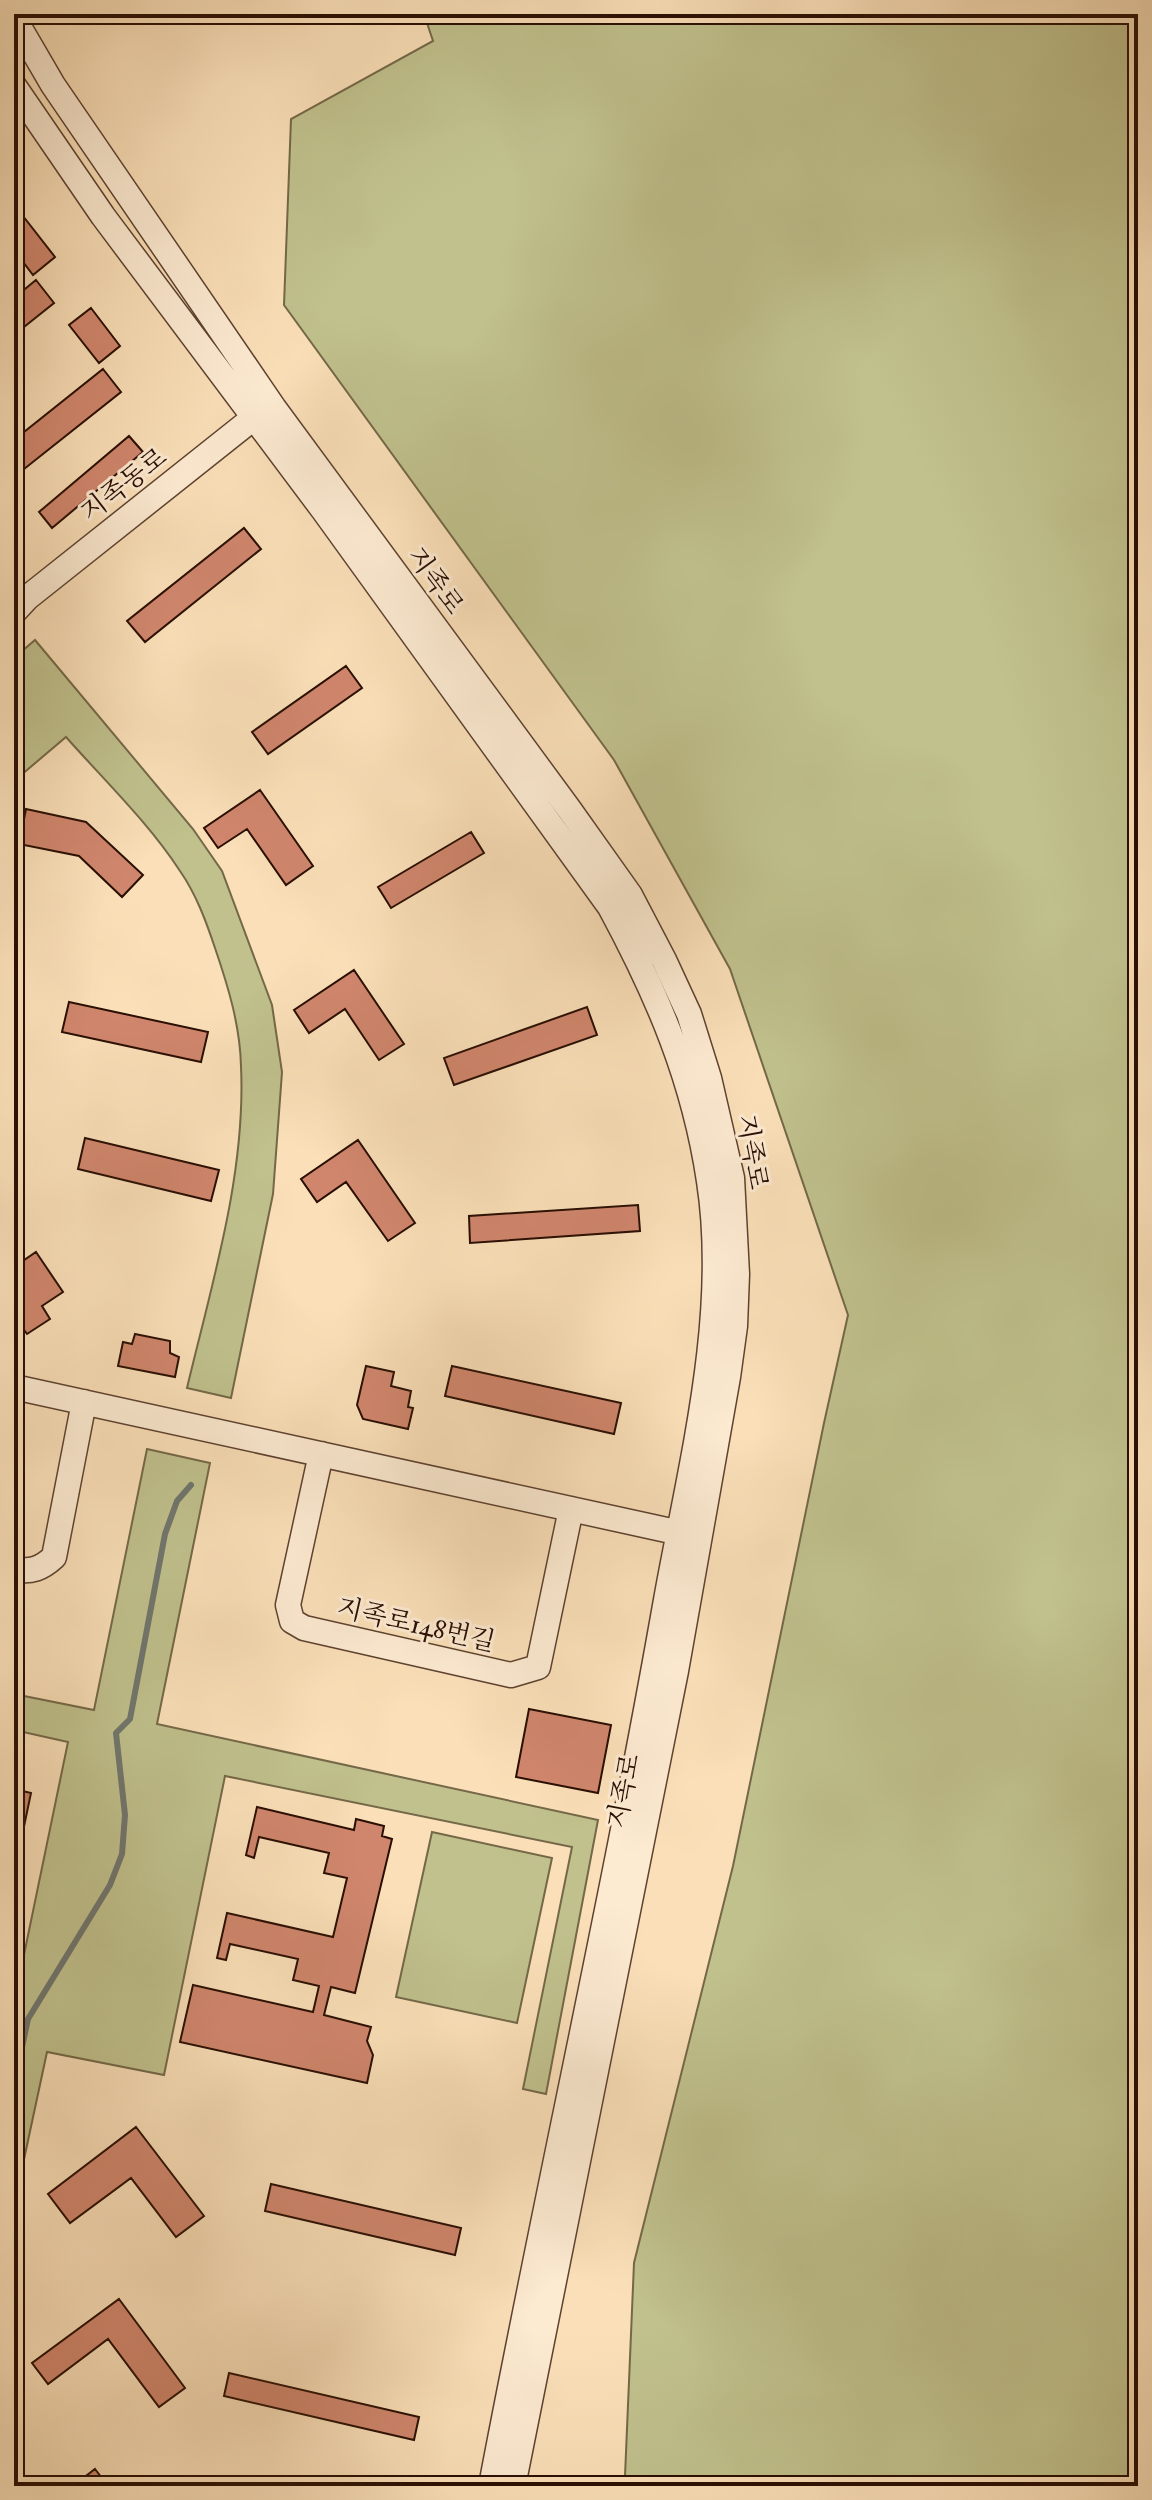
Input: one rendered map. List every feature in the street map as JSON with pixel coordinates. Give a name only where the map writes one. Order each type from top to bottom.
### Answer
[{"type":"street","name":"지족로","points":[[14,18],[53,85],[262,411],[610,907],[668,1022],[688,1084],[710,1181],[715,1274],[713,1324],[689,1535],[590,2110],[513,2486]]},
{"type":"street","name":"지족로","points":[[14,86],[103,216],[262,411]]},
{"type":"street","name":"지족동로","points":[[18,596],[262,411]]},
{"type":"street","points":[[14,1387],[689,1535]]},
{"type":"street","points":[[14,1569],[24,1571],[42,1567],[54,1557],[84,1402]]},
{"type":"street","name":"지족로148번길","points":[[321,1454],[288,1605],[292,1621],[304,1628],[496,1672],[511,1675],[538,1667],[571,1509]]},
{"type":"street","name":"지족로","points":[[491,2486],[651,1682],[689,1535]]},
{"type":"green space","points":[[424,14],[1138,14],[1138,2486],[627,2486],[634,2263],[733,1866],[848,1315],[730,969],[614,760],[284,305],[291,119],[433,41]]},
{"type":"green space","points":[[35,640],[193,829],[222,871],[272,1005],[282,1072],[273,1194],[231,1398],[187,1388],[225,1228],[238,1147],[241,1066],[232,1006],[208,928],[186,880],[140,818],[66,737],[14,781],[14,658]]},
{"type":"green space","points":[[147,1449],[210,1463],[157,1724],[598,1820],[546,2094],[523,2089],[572,1847],[225,1776],[164,2075],[47,2052],[14,2206],[14,2003],[68,1742],[14,1730],[14,1694],[94,1710]]},
{"type":"green space","points":[[432,1832],[552,1858],[517,2023],[396,1997]]},
{"type":"building","points":[[23,216],[55,257],[33,275],[14,250],[14,223]]},
{"type":"building","points":[[36,280],[54,303],[14,335],[14,298]]},
{"type":"building","points":[[91,308],[120,346],[99,363],[69,325]]},
{"type":"building","points":[[103,369],[121,392],[14,477],[14,440]]},
{"type":"building","points":[[129,436],[143,452],[52,528],[39,512]]},
{"type":"building","points":[[244,528],[261,549],[145,642],[127,621]]},
{"type":"building","points":[[346,666],[362,688],[268,754],[252,732]]},
{"type":"building","points":[[260,790],[313,866],[286,885],[247,829],[218,848],[204,828]]},
{"type":"building","points":[[26,809],[86,822],[143,875],[122,897],[79,856],[19,844]]},
{"type":"building","points":[[471,832],[484,853],[391,908],[378,887]]},
{"type":"building","points":[[354,970],[404,1044],[379,1060],[345,1009],[309,1033],[294,1010]]},
{"type":"building","points":[[69,1002],[208,1032],[201,1062],[62,1032]]},
{"type":"building","points":[[587,1007],[597,1035],[454,1085],[444,1058]]},
{"type":"building","points":[[85,1138],[219,1170],[211,1201],[78,1169]]},
{"type":"building","points":[[358,1140],[415,1223],[388,1241],[346,1182],[317,1202],[301,1179]]},
{"type":"building","points":[[638,1205],[640,1231],[470,1243],[469,1216]]},
{"type":"building","points":[[36,1252],[63,1292],[42,1306],[50,1319],[27,1334],[14,1316],[14,1267]]},
{"type":"building","points":[[135,1334],[170,1341],[170,1353],[179,1357],[175,1377],[118,1366],[123,1342],[132,1344]]},
{"type":"building","points":[[366,1366],[394,1372],[391,1386],[411,1391],[408,1407],[413,1408],[408,1429],[363,1419],[357,1405]]},
{"type":"building","points":[[452,1366],[621,1403],[614,1434],[445,1396]]},
{"type":"building","points":[[529,1709],[611,1725],[598,1793],[516,1777]]},
{"type":"building","points":[[14,1789],[31,1793],[22,1836],[14,1834]]},
{"type":"building","points":[[257,1807],[354,1830],[356,1819],[384,1826],[382,1836],[392,1839],[355,1993],[331,1987],[324,2015],[371,2027],[367,2041],[373,2055],[367,2083],[180,2042],[193,1985],[313,2012],[319,1986],[293,1980],[298,1959],[230,1944],[226,1960],[217,1958],[227,1913],[333,1937],[347,1878],[324,1873],[329,1853],[259,1837],[254,1858],[246,1855]]},
{"type":"building","points":[[136,2127],[204,2216],[176,2237],[131,2178],[70,2223],[48,2194]]},
{"type":"building","points":[[271,2184],[461,2228],[455,2255],[265,2211]]},
{"type":"building","points":[[119,2299],[185,2388],[159,2407],[108,2339],[48,2384],[32,2363]]},
{"type":"building","points":[[229,2373],[419,2417],[414,2440],[224,2396]]},
{"type":"building","points":[[95,2469],[108,2486],[73,2486]]},
{"type":"waterway","points":[[14,2085],[28,2019],[110,1885],[122,1854],[125,1815],[116,1733],[130,1719],[165,1534],[177,1501],[191,1485]]}]
